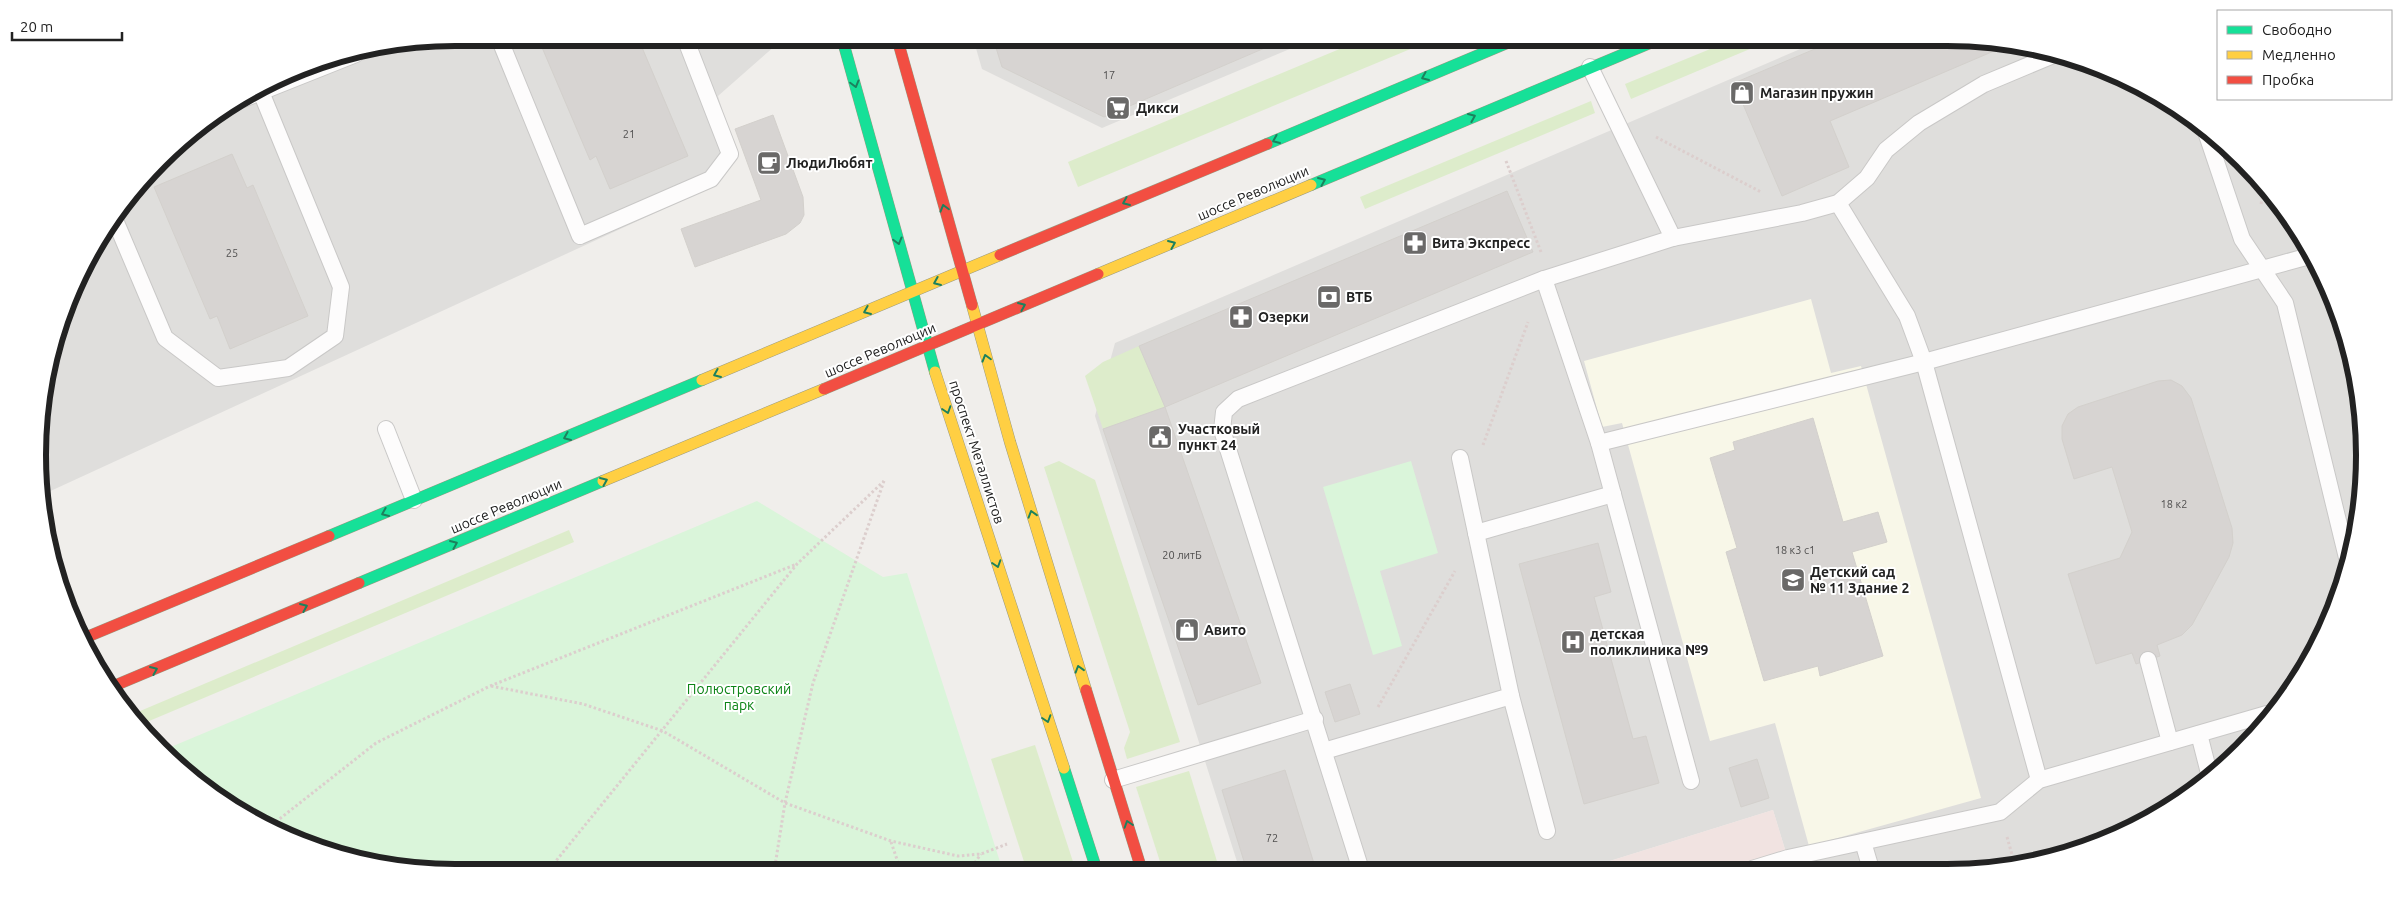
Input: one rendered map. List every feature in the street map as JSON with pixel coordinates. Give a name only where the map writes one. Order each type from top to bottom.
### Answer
[{"type":"main road","name":"проспект Металлистов","points":[[844,46],[927,346],[1095,864]]},
{"type":"main road","points":[[899,46],[1010,442],[1140,864]]},
{"type":"main road","points":[[88,636],[1500,46]]},
{"type":"main road","name":"шоссе Революции","points":[[117,685],[1642,46]]},
{"type":"lane","points":[[501,46],[580,236],[711,180],[730,154],[688,46]]},
{"type":"lane","points":[[1359,864],[1315,719],[1222,430],[1224,412],[1238,399],[1544,278],[1673,238],[1802,213],[1838,203],[1867,178],[1886,150],[1919,123],[1984,84],[2045,58]]},
{"type":"lane","points":[[1590,67],[1673,238]]},
{"type":"lane","points":[[117,225],[165,338],[218,378],[288,368],[335,336],[341,287],[262,95]]},
{"type":"lane","points":[[2209,142],[2242,239],[2285,303],[2345,549]]},
{"type":"lane","points":[[1838,203],[1907,316],[1924,362],[2039,780]]},
{"type":"lane","points":[[1599,443],[1924,362],[2305,257]]},
{"type":"lane","points":[[1544,278],[1599,443],[1691,781]]},
{"type":"lane","points":[[386,429],[414,500]]},
{"type":"lane","points":[[1460,458],[1511,696],[1547,831]]},
{"type":"lane","points":[[1476,533],[1613,494]]},
{"type":"lane","points":[[2148,660],[2170,742]]},
{"type":"lane","points":[[1324,751],[1511,696]]},
{"type":"lane","points":[[1770,864],[1788,858],[2000,812],[2039,780],[2262,716]]},
{"type":"lane","points":[[1113,780],[1315,719]]},
{"type":"lane","points":[[2199,734],[2208,769]]},
{"type":"lane","points":[[1863,842],[1870,864]]},
{"type":"path","points":[[1614,115],[1802,213]]},
{"type":"path","points":[[1467,491],[1544,278],[1542,255],[1506,161]]},
{"type":"path","points":[[554,864],[797,564],[884,481],[813,683],[785,804],[775,864]]},
{"type":"path","points":[[1358,741],[1476,533]]},
{"type":"path","points":[[275,822],[376,743],[490,686],[797,564]]},
{"type":"path","points":[[490,686],[583,704],[663,731],[785,804],[891,841],[958,856],[981,854],[1007,844]]},
{"type":"path","points":[[891,841],[898,864]]},
{"type":"path","points":[[974,864],[981,854]]},
{"type":"shaded area","points":[[775,46],[718,96],[737,158],[716,185],[48,492],[47,428],[54,375],[68,324],[88,274],[115,228],[148,185],[166,166],[185,148],[228,115],[274,88],[299,77],[349,60],[375,54],[428,47]]},
{"type":"shaded area","points":[[975,46],[1297,46],[1102,128],[982,69]]},
{"type":"shaded area","points":[[1807,46],[1947,46],[2000,50],[2053,60],[2078,68],[2128,88],[2151,101],[2174,115],[2217,148],[2254,185],[2271,206],[2287,228],[2314,274],[2325,299],[2342,349],[2348,375],[2355,428],[2355,482],[2352,508],[2342,561],[2325,611],[2314,636],[2287,682],[2254,725],[2217,762],[2174,795],[2128,822],[2103,833],[2053,850],[2027,856],[1974,863],[1789,864],[1773,810],[1600,864],[1238,864],[1095,416],[1115,343]]},
{"type":"shaded area","name":"Детский сад № 11 Здание 2","points":[[1811,299],[1831,373],[1861,366],[1981,798],[1809,846],[1775,723],[1710,741],[1622,423],[1602,427],[1584,361]]},
{"type":"shaded area","points":[[1773,810],[1789,864],[1600,864]]},
{"type":"green space","points":[[1347,46],[1418,46],[1078,187],[1068,162]]},
{"type":"green space","points":[[1718,46],[1757,46],[1631,99],[1625,84]]},
{"type":"green space","points":[[1591,101],[1595,113],[1365,209],[1360,197]]},
{"type":"green space","points":[[1139,346],[1165,407],[1103,429],[1085,376],[1103,362]]},
{"type":"green space","points":[[1059,461],[1095,480],[1180,742],[1127,759],[1124,748],[1130,732],[1044,467]]},
{"type":"green space","points":[[1411,461],[1438,553],[1380,571],[1402,646],[1373,655],[1323,487]]},
{"type":"green space","name":"Полюстровский парк","points":[[757,501],[883,577],[907,573],[1001,864],[455,864],[402,860],[349,850],[299,833],[274,822],[228,795],[185,762],[170,747]]},
{"type":"green space","points":[[569,530],[574,542],[146,722],[138,712]]},
{"type":"green space","points":[[1035,745],[1074,864],[1025,864],[991,759]]},
{"type":"green space","points":[[1189,771],[1218,864],[1161,864],[1136,787]]},
{"type":"building","points":[[541,46],[641,46],[688,156],[610,189],[596,156],[590,160]]},
{"type":"building","points":[[995,46],[1269,46],[1104,117],[1002,67]]},
{"type":"building","points":[[1822,46],[1947,46],[1997,50],[1830,121],[1849,167],[1782,196],[1734,83]]},
{"type":"building","name":"ЛюдиЛюбят","points":[[773,115],[803,197],[804,215],[800,223],[786,234],[695,267],[681,229],[761,200],[735,129]]},
{"type":"building","points":[[232,154],[247,188],[253,185],[308,316],[230,349],[217,316],[210,319],[154,187]]},
{"type":"building","points":[[1507,191],[1533,252],[1165,407],[1139,346]]},
{"type":"building","points":[[2171,380],[2182,386],[2191,398],[2232,528],[2233,543],[2229,557],[2192,625],[2182,635],[2157,645],[2160,656],[2136,664],[2132,653],[2096,664],[2068,574],[2120,558],[2132,532],[2112,467],[2074,479],[2062,439],[2062,426],[2068,414],[2078,407],[2158,381]]},
{"type":"building","points":[[1165,407],[1261,683],[1198,705],[1103,429]]},
{"type":"building","points":[[1813,418],[1843,522],[1878,512],[1887,542],[1852,552],[1883,656],[1820,676],[1818,666],[1764,681],[1726,552],[1737,548],[1710,458],[1735,450],[1733,442]]},
{"type":"building","name":"детская поликлиника №9","points":[[1598,543],[1611,592],[1594,597],[1633,739],[1646,736],[1659,783],[1584,804],[1519,564]]},
{"type":"building","points":[[1350,684],[1360,714],[1335,722],[1325,692]]},
{"type":"building","points":[[1757,759],[1769,798],[1741,807],[1729,768]]},
{"type":"building","points":[[1285,770],[1314,864],[1245,864],[1222,790]]},
{"type":"traffic: fast","points":[[844,46],[935,372]]},
{"type":"traffic: fast","points":[[1267,144],[1500,46]]},
{"type":"traffic: fast","points":[[1311,185],[1643,46]]},
{"type":"traffic: fast","points":[[329,536],[702,380]]},
{"type":"traffic: fast","points":[[359,583],[603,481]]},
{"type":"traffic: fast","points":[[1064,768],[1095,864]]},
{"type":"traffic: slow","points":[[1098,274],[1311,185]]},
{"type":"traffic: slow","points":[[702,380],[1000,255]]},
{"type":"traffic: slow","points":[[972,305],[1010,442],[1086,690]]},
{"type":"traffic: slow","points":[[935,372],[1064,768]]},
{"type":"traffic: slow","points":[[603,481],[824,389]]},
{"type":"traffic: jam","points":[[899,46],[972,305]]},
{"type":"traffic: jam","points":[[1000,255],[1267,144]]},
{"type":"traffic: jam","points":[[824,389],[1098,274]]},
{"type":"traffic: jam","points":[[88,636],[329,536]]},
{"type":"traffic: jam","points":[[117,685],[359,583]]},
{"type":"traffic: jam","points":[[1086,690],[1140,864]]},
{"type":"place","name":"Магазин пружин","points":[[1742,93]]},
{"type":"place","name":"Дикси","points":[[1118,108]]},
{"type":"place","name":"ЛюдиЛюбят","points":[[769,163]]},
{"type":"place","name":"Вита Экспресс","points":[[1415,243]]},
{"type":"place","name":"ВТБ","points":[[1329,297]]},
{"type":"place","name":"Озерки","points":[[1241,317]]},
{"type":"place","name":"Участковый пункт 24","points":[[1160,437]]},
{"type":"place","name":"Детский сад № 11 Здание 2","points":[[1793,580]]},
{"type":"place","name":"Авито","points":[[1187,630]]},
{"type":"place","name":"детская поликлиника №9","points":[[1573,642]]}]
